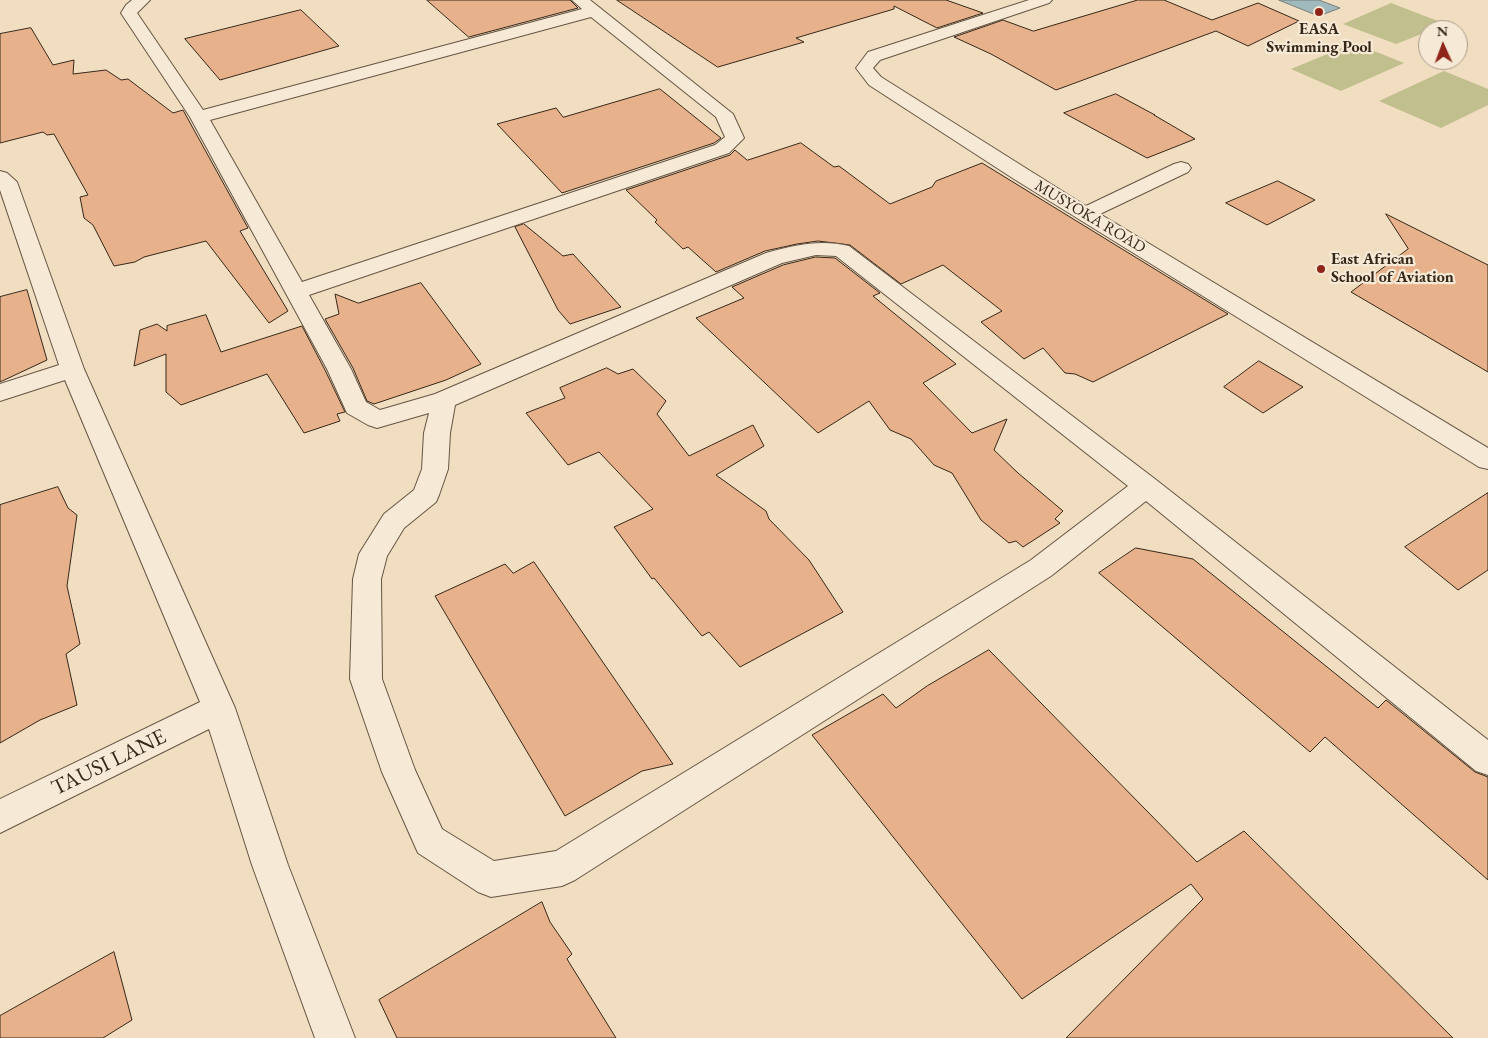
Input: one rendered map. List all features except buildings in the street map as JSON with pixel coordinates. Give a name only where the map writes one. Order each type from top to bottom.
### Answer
[{"type":"street","name":"MUSYOKA ROAD","points":[[1044,0],[874,56],[864,68],[875,81],[1085,214],[1488,460]]},
{"type":"street","points":[[136,1],[129,13],[198,117],[339,369],[356,407],[377,419],[444,400],[774,258],[801,250],[823,247],[842,250],[1146,486],[1488,760]]},
{"type":"street","points":[[198,117],[587,5],[724,114],[735,138],[722,149],[295,292]]},
{"type":"street","points":[[1085,214],[1181,168]]},
{"type":"street","points":[[0,177],[6,182],[72,369],[219,708],[270,865],[335,1038]]},
{"type":"street","points":[[0,394],[72,369]]},
{"type":"street","points":[[444,400],[437,433],[435,469],[426,495],[394,521],[373,554],[367,579],[366,679],[399,772],[430,841],[491,880],[562,868],[1041,568],[1121,508],[1146,486]]},
{"type":"street","name":"TAUSI LANE","points":[[0,817],[219,708]]},
{"type":"shaded area","points":[[1391,3],[1435,20],[1418,20],[1418,35],[1396,44],[1343,24]]},
{"type":"shaded area","points":[[1354,43],[1404,63],[1341,91],[1291,69]]},
{"type":"shaded area","points":[[1444,71],[1488,89],[1488,105],[1441,128],[1379,101]]},
{"type":"water","name":"EASA Swimming Pool","points":[[1279,0],[1319,0],[1340,8],[1319,16]]},
{"type":"place","name":"EASA Swimming Pool","points":[[1319,12]]},
{"type":"place","name":"East African School of Aviation","points":[[1321,269]]}]
